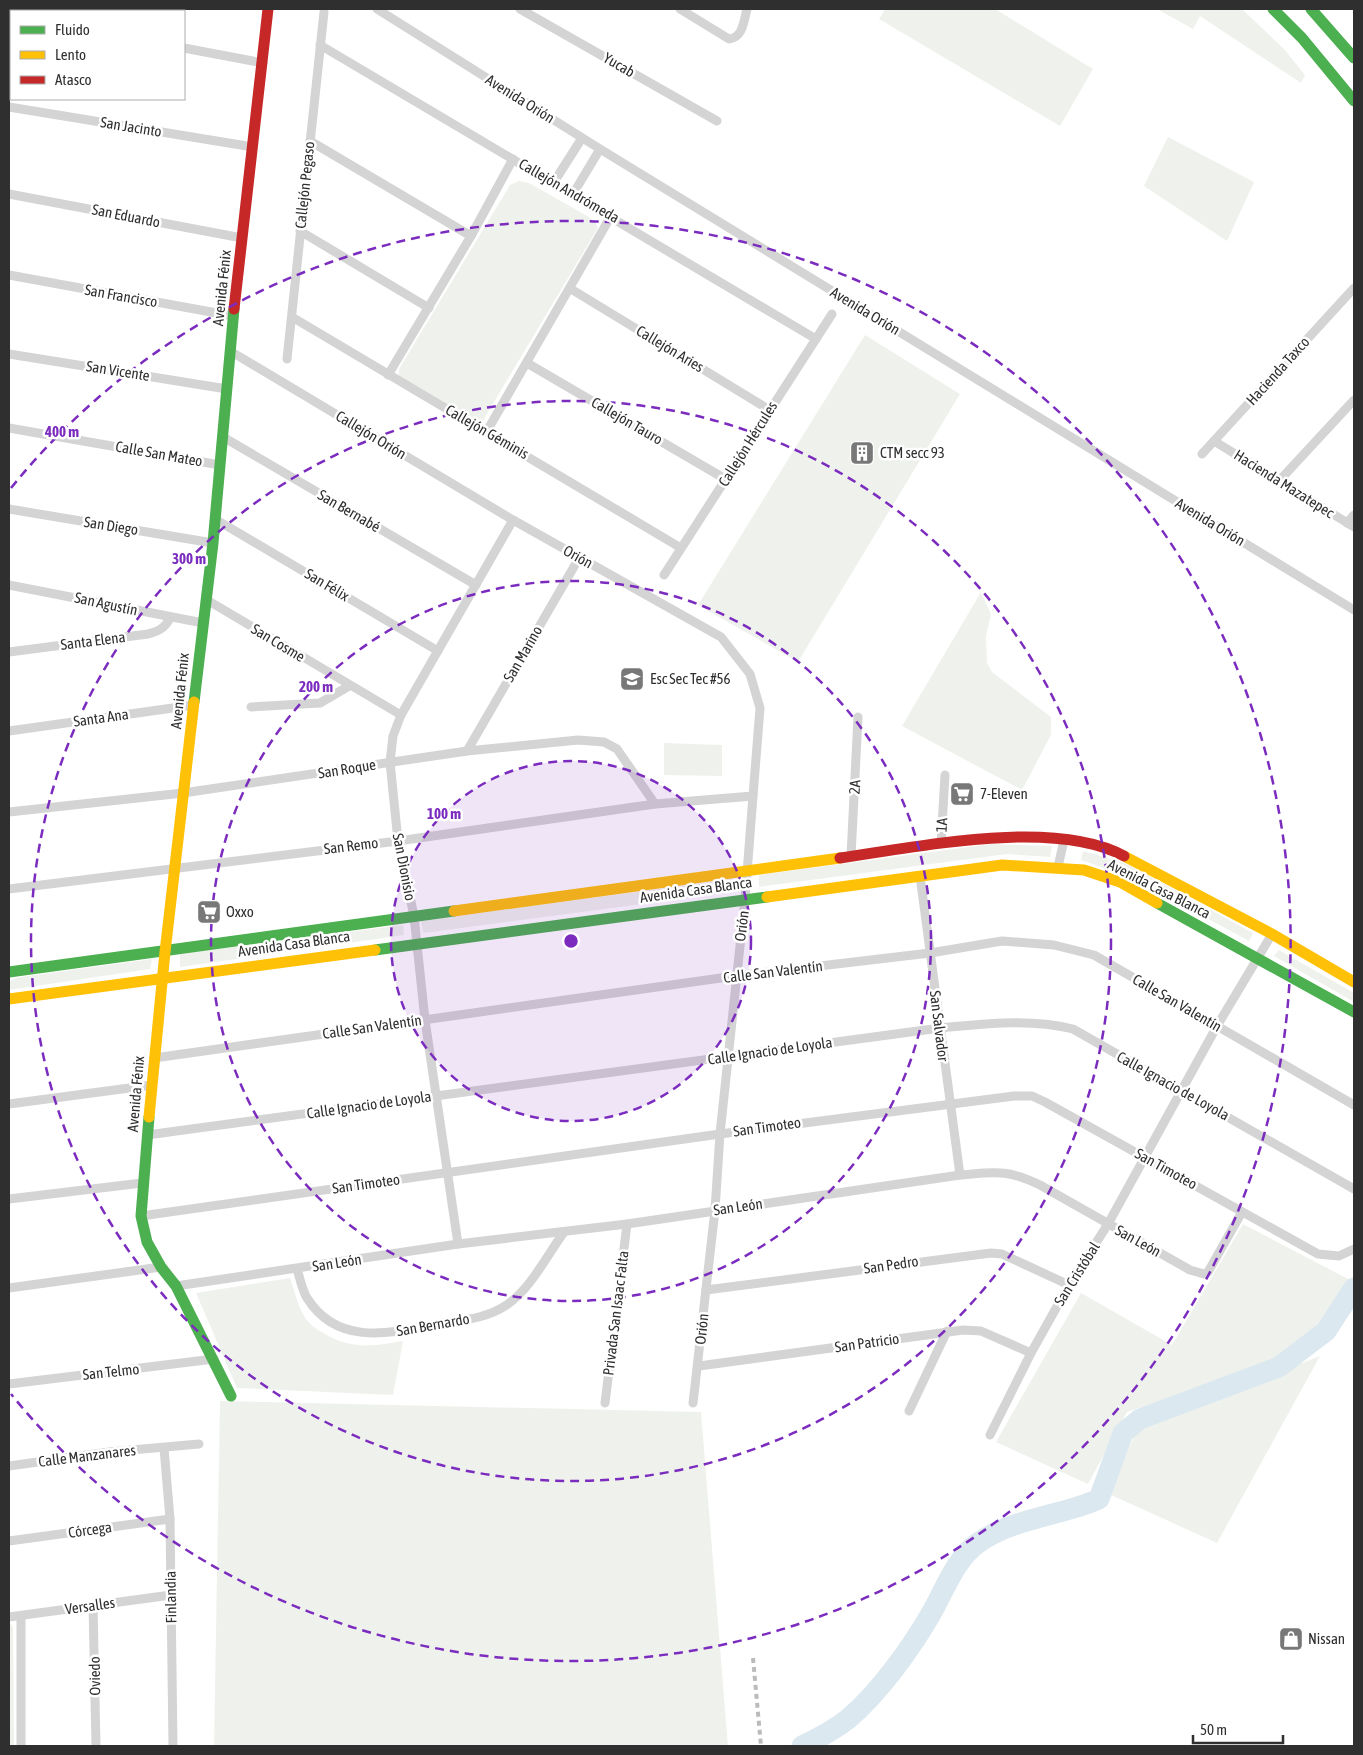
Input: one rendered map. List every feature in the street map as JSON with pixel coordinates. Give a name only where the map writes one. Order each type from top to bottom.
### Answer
[{"type":"street","name":"Avenida Fénix","points":[[231,1396],[176,1286],[160,1266],[147,1242],[141,1216],[142,1183],[165,952],[207,600],[233,316],[268,9]]},
{"type":"street","name":"Avenida Orión","points":[[376,9],[582,138],[1354,610]]},
{"type":"street","name":"Yucab","points":[[520,9],[717,121]]},
{"type":"street","points":[[680,9],[728,39],[734,38],[739,34],[747,9]]},
{"type":"street","points":[[1273,9],[1302,38],[1354,101]]},
{"type":"street","points":[[1311,9],[1354,58]]},
{"type":"street","name":"Callejón Pegaso","points":[[287,359],[324,12]]},
{"type":"street","name":"Callejón Andrómeda","points":[[320,45],[816,339]]},
{"type":"street","points":[[185,48],[263,63]]},
{"type":"street","name":"San Jacinto","points":[[9,107],[253,147]]},
{"type":"street","points":[[554,182],[582,138]]},
{"type":"street","points":[[310,140],[471,236]]},
{"type":"street","points":[[573,194],[600,149]]},
{"type":"street","points":[[388,375],[430,308],[514,159]]},
{"type":"street","name":"San Eduardo","points":[[9,194],[242,238]]},
{"type":"street","points":[[487,432],[571,289],[611,216]]},
{"type":"street","points":[[300,231],[430,308]]},
{"type":"street","name":"San Francisco","points":[[9,275],[233,316]]},
{"type":"street","name":"Hacienda Taxco","points":[[1202,454],[1354,288]]},
{"type":"street","name":"Callejón Aries","points":[[571,289],[768,409]]},
{"type":"street","name":"Callejón Hércules","points":[[664,575],[727,480],[768,409],[832,314]]},
{"type":"street","name":"Callejón Géminis","points":[[292,317],[681,548]]},
{"type":"street","name":"Callejón Orión","points":[[230,351],[513,520]]},
{"type":"street","name":"San Vicente","points":[[9,354],[227,389]]},
{"type":"street","name":"Callejón Tauro","points":[[527,363],[727,480]]},
{"type":"street","points":[[1279,481],[1354,400]]},
{"type":"street","name":"Calle San Mateo","points":[[9,428],[220,465]]},
{"type":"street","name":"San Bernabé","points":[[222,437],[476,585]]},
{"type":"street","name":"Hacienda Mazatepec","points":[[1214,441],[1351,525]]},
{"type":"street","name":"San Diego","points":[[9,509],[213,543]]},
{"type":"street","points":[[1351,525],[1354,515]]},
{"type":"street","name":"San Félix","points":[[215,520],[438,651]]},
{"type":"street","name":"Orión","points":[[513,520],[721,637],[750,674],[757,692],[760,708],[745,899],[735,976],[715,1210],[699,1366],[693,1403]]},
{"type":"street","name":"San Dionisio","points":[[458,1244],[436,1096],[414,916],[398,841],[390,762],[393,736],[401,715],[513,520]]},
{"type":"street","name":"San Marino","points":[[467,751],[579,558]]},
{"type":"street","name":"San Agustín","points":[[9,585],[203,623]]},
{"type":"street","name":"San Cosme","points":[[207,600],[349,686],[401,715]]},
{"type":"street","name":"Santa Elena","points":[[9,652],[148,634],[159,631],[166,626],[170,618]]},
{"type":"street","points":[[251,707],[320,703],[349,686]]},
{"type":"street","name":"Santa Ana","points":[[9,731],[194,705]]},
{"type":"street","name":"2A","points":[[851,856],[858,717]]},
{"type":"street","name":"San Roque","points":[[9,812],[184,793],[467,751],[578,740],[604,742],[617,749],[655,804]]},
{"type":"street","name":"1A","points":[[942,844],[945,776]]},
{"type":"street","name":"San Remo","points":[[9,889],[398,841],[655,804],[754,796]]},
{"type":"street","name":"Avenida Casa Blanca","points":[[9,972],[851,856],[942,844],[1021,837],[1064,840],[1101,846],[1117,852],[1272,934],[1354,982]]},
{"type":"street","points":[[1058,868],[1064,840]]},
{"type":"street","name":"Avenida Casa Blanca","points":[[9,999],[1002,866],[1058,868],[1093,872],[1120,882],[1260,958],[1354,1012]]},
{"type":"street","name":"San Salvador","points":[[920,876],[960,1175]]},
{"type":"street","name":"San Cristóbal","points":[[990,1435],[1031,1353],[1068,1286],[1108,1224],[1217,1026],[1260,958],[1272,934]]},
{"type":"street","name":"Calle San Valentín","points":[[154,1058],[735,976],[930,953],[1002,941],[1054,945],[1094,955],[1354,1105]]},
{"type":"street","name":"Calle Ignacio de Loyola","points":[[147,1135],[940,1028],[1019,1021],[1050,1024],[1073,1030],[1354,1189]]},
{"type":"street","points":[[9,1104],[152,1085]]},
{"type":"street","name":"San Timoteo","points":[[141,1216],[949,1103],[1014,1096],[1032,1096],[1318,1254],[1339,1256],[1354,1249]]},
{"type":"street","name":"San León","points":[[176,1286],[458,1244],[627,1224],[960,1175],[1002,1171],[1019,1175],[1190,1270],[1204,1274],[1208,1272],[1242,1212]]},
{"type":"street","points":[[9,1199],[142,1183]]},
{"type":"street","name":"Privada San Isaac Falta","points":[[605,1403],[627,1224]]},
{"type":"street","name":"San Bernardo","points":[[297,1269],[306,1297],[319,1311],[344,1329],[360,1333],[400,1331],[490,1315],[505,1306],[520,1294],[564,1232]]},
{"type":"street","name":"San Pedro","points":[[706,1290],[991,1252],[1002,1254],[1068,1286]]},
{"type":"street","points":[[9,1288],[160,1266]]},
{"type":"street","points":[[908,1411],[947,1331]]},
{"type":"street","name":"San Patricio","points":[[699,1366],[947,1331],[981,1331],[1031,1353]]},
{"type":"street","name":"San Telmo","points":[[9,1384],[214,1359]]},
{"type":"street","name":"Calle Manzanares","points":[[9,1466],[109,1452],[199,1444]]},
{"type":"street","name":"Finlandia","points":[[164,1448],[170,1519],[173,1746]]},
{"type":"street","name":"Córcega","points":[[9,1541],[170,1519]]},
{"type":"street","name":"Versalles","points":[[9,1617],[171,1594]]},
{"type":"street","name":"Oviedo","points":[[94,1605],[96,1746]]},
{"type":"street","points":[[21,1616],[21,1746]]},
{"type":"shaded area","points":[[885,9],[995,9],[1093,69],[1060,126],[879,19]]},
{"type":"shaded area","points":[[1157,9],[1242,9],[1284,49],[1305,75],[1301,83],[1200,16],[1193,29]]},
{"type":"shaded area","points":[[1168,137],[1254,182],[1227,241],[1144,186]]},
{"type":"shaded area","points":[[519,181],[529,183],[589,217],[598,228],[482,422],[477,422],[403,378],[399,375],[399,369],[510,185]]},
{"type":"shaded area","points":[[865,335],[960,394],[798,662],[698,605]]},
{"type":"shaded area","points":[[981,592],[991,614],[986,636],[987,663],[992,672],[1051,717],[1051,735],[1022,790],[902,726]]},
{"type":"shaded area","points":[[664,743],[722,745],[722,776],[664,775]]},
{"type":"shaded area","points":[[991,844],[1052,846],[1050,857],[1007,854],[759,887],[759,875]]},
{"type":"shaded area","points":[[1083,851],[1125,863],[1253,933],[1249,941],[1133,878],[1081,860]]},
{"type":"shaded area","points":[[734,879],[733,892],[423,933],[421,921]]},
{"type":"shaded area","points":[[403,925],[404,935],[180,967],[180,954]]},
{"type":"shaded area","points":[[1279,950],[1354,993],[1354,1002],[1274,956]]},
{"type":"shaded area","points":[[152,959],[150,969],[9,990],[9,981],[21,977]]},
{"type":"shaded area","points":[[1243,1224],[1350,1280],[1324,1321],[1268,1365],[1127,1412],[1088,1484],[996,1442],[1081,1293],[1172,1345]]},
{"type":"shaded area","points":[[290,1278],[305,1318],[312,1326],[325,1334],[354,1345],[373,1345],[403,1341],[393,1395],[237,1388],[196,1293]]},
{"type":"shaded area","points":[[1320,1356],[1217,1543],[1109,1494],[1138,1427]]},
{"type":"shaded area","points":[[220,1401],[701,1412],[728,1746],[214,1746]]},
{"type":"shaded area","points":[[10,1623],[13,1627],[14,1746],[9,1746]]},
{"type":"waterway","points":[[802,1746],[848,1719],[883,1683],[915,1640],[957,1565],[970,1549],[1006,1528],[1069,1510],[1099,1499],[1123,1433],[1140,1419],[1279,1367],[1326,1331],[1354,1288]]},
{"type":"railway","points":[[753,1658],[761,1746]]},
{"type":"traffic: fast","points":[[1273,9],[1302,38],[1354,101]]},
{"type":"traffic: fast","points":[[1311,9],[1354,58]]},
{"type":"traffic: fast","points":[[194,702],[213,543],[234,309]]},
{"type":"traffic: fast","points":[[375,950],[767,897]]},
{"type":"traffic: fast","points":[[1157,903],[1354,1012]]},
{"type":"traffic: fast","points":[[9,972],[454,911]]},
{"type":"traffic: fast","points":[[149,1117],[141,1216],[147,1242],[161,1267],[176,1286],[231,1396]]},
{"type":"traffic: slow","points":[[149,1117],[165,952],[194,702]]},
{"type":"traffic: slow","points":[[1124,856],[1272,934],[1354,982]]},
{"type":"traffic: slow","points":[[454,911],[840,858]]},
{"type":"traffic: slow","points":[[767,897],[1002,865],[1084,870],[1120,882],[1157,903]]},
{"type":"traffic: slow","points":[[9,999],[375,950]]},
{"type":"traffic: jam","points":[[234,309],[268,9]]},
{"type":"traffic: jam","points":[[840,858],[945,843],[1024,837],[1061,839],[1095,845],[1124,856]]},
{"type":"place","name":"CTM secc 93","points":[[862,453]]},
{"type":"place","name":"Esc Sec Tec #56","points":[[632,679]]},
{"type":"place","name":"7-Eleven","points":[[962,794]]},
{"type":"place","name":"Oxxo","points":[[209,912]]},
{"type":"place","name":"Nissan","points":[[1291,1639]]}]
